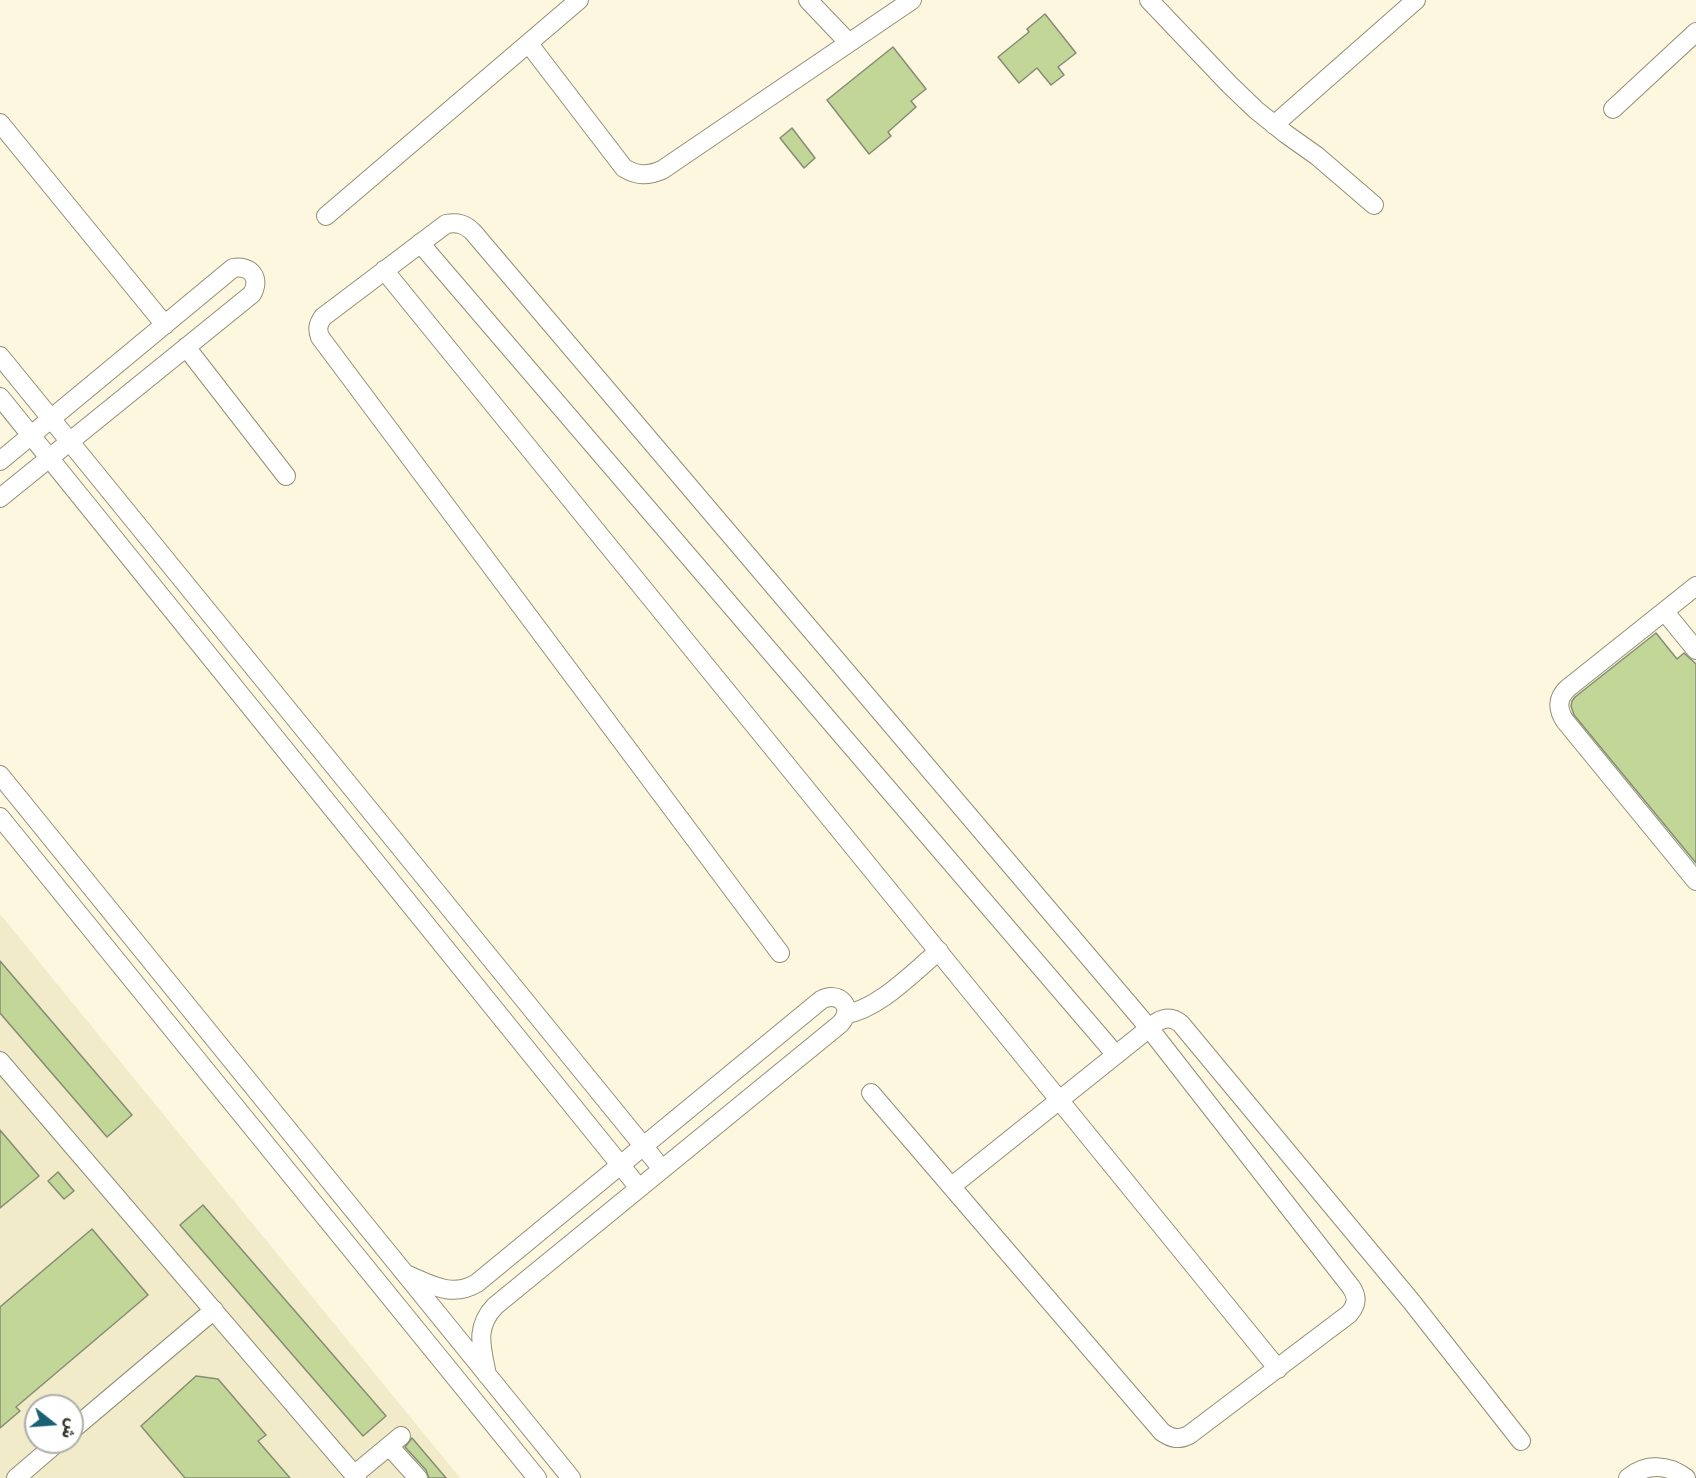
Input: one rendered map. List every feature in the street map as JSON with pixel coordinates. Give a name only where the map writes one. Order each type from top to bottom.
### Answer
[{"type":"street","points":[[326,216],[579,0]]},
{"type":"street","points":[[808,0],[849,43]]},
{"type":"street","points":[[529,44],[617,161],[633,173],[652,174],[662,170],[912,0]]},
{"type":"street","points":[[1149,0],[1229,84],[1274,125],[1317,156],[1374,205]]},
{"type":"street","points":[[1274,125],[1416,0]]},
{"type":"street","points":[[1613,109],[1696,32]]},
{"type":"street","points":[[0,123],[165,325]]},
{"type":"street","points":[[780,953],[320,337],[318,327],[323,317],[446,224],[461,223],[473,232],[1149,1028],[1355,1293],[1354,1308],[1278,1369],[1189,1435],[1175,1439],[1168,1437],[871,1093]]},
{"type":"street","points":[[420,243],[1116,1054]]},
{"type":"street","points":[[0,460],[233,268],[240,267],[253,273],[256,280],[252,294],[0,498]]},
{"type":"street","points":[[384,270],[1278,1369]]},
{"type":"street","points":[[186,347],[286,476]]},
{"type":"street","points":[[0,356],[662,1169]]},
{"type":"street","points":[[0,397],[639,1188]]},
{"type":"street","points":[[1696,586],[1568,688],[1559,700],[1559,708],[1565,721],[1696,881]]},
{"type":"street","points":[[1665,612],[1696,651]]},
{"type":"street","points":[[0,775],[571,1478]]},
{"type":"street","points":[[0,818],[537,1478]]},
{"type":"street","points":[[846,1014],[871,1006],[939,951]]},
{"type":"street","points":[[408,1275],[447,1290],[458,1291],[477,1283],[821,1000],[833,996],[843,1002],[846,1014],[840,1024],[495,1306],[483,1324],[481,1335],[487,1375]]},
{"type":"street","points":[[952,1186],[1156,1022],[1172,1018],[1181,1024],[1411,1301],[1521,1441]]},
{"type":"street","points":[[0,1061],[356,1476],[395,1441],[418,1478]]},
{"type":"street","points":[[84,1420],[214,1310]]},
{"type":"street","points":[[442,1361],[441,1350],[446,1346],[452,1343],[464,1345]]},
{"type":"street","points":[[16,1478],[44,1454]]},
{"type":"street","points":[[1628,1478],[1642,1469],[1660,1466],[1678,1472],[1686,1478]]},
{"type":"shaded area","points":[[0,914],[460,1478],[0,1478]]},
{"type":"building","points":[[1045,14],[1076,53],[1058,67],[1064,75],[1051,85],[1037,68],[1019,83],[998,57],[1029,32],[1027,29]]},
{"type":"building","points":[[893,47],[926,89],[911,101],[916,107],[888,132],[891,136],[869,154],[827,100]]},
{"type":"building","points":[[792,128],[815,158],[804,168],[780,138]]},
{"type":"building","points":[[1656,633],[1677,659],[1684,653],[1696,664],[1696,863],[1574,715],[1571,706],[1575,697]]},
{"type":"building","points":[[0,961],[132,1115],[107,1137],[0,1013]]},
{"type":"building","points":[[0,1130],[39,1176],[0,1208]]},
{"type":"building","points":[[58,1172],[74,1191],[64,1199],[48,1181]]},
{"type":"building","points":[[203,1205],[386,1416],[363,1436],[180,1225]]},
{"type":"building","points":[[92,1229],[148,1295],[31,1394],[24,1394],[24,1400],[16,1407],[20,1411],[0,1428],[0,1307]]},
{"type":"building","points":[[196,1376],[218,1379],[266,1435],[258,1441],[290,1478],[185,1478],[141,1426]]},
{"type":"building","points":[[412,1438],[446,1478],[429,1478],[426,1470],[405,1447]]}]
